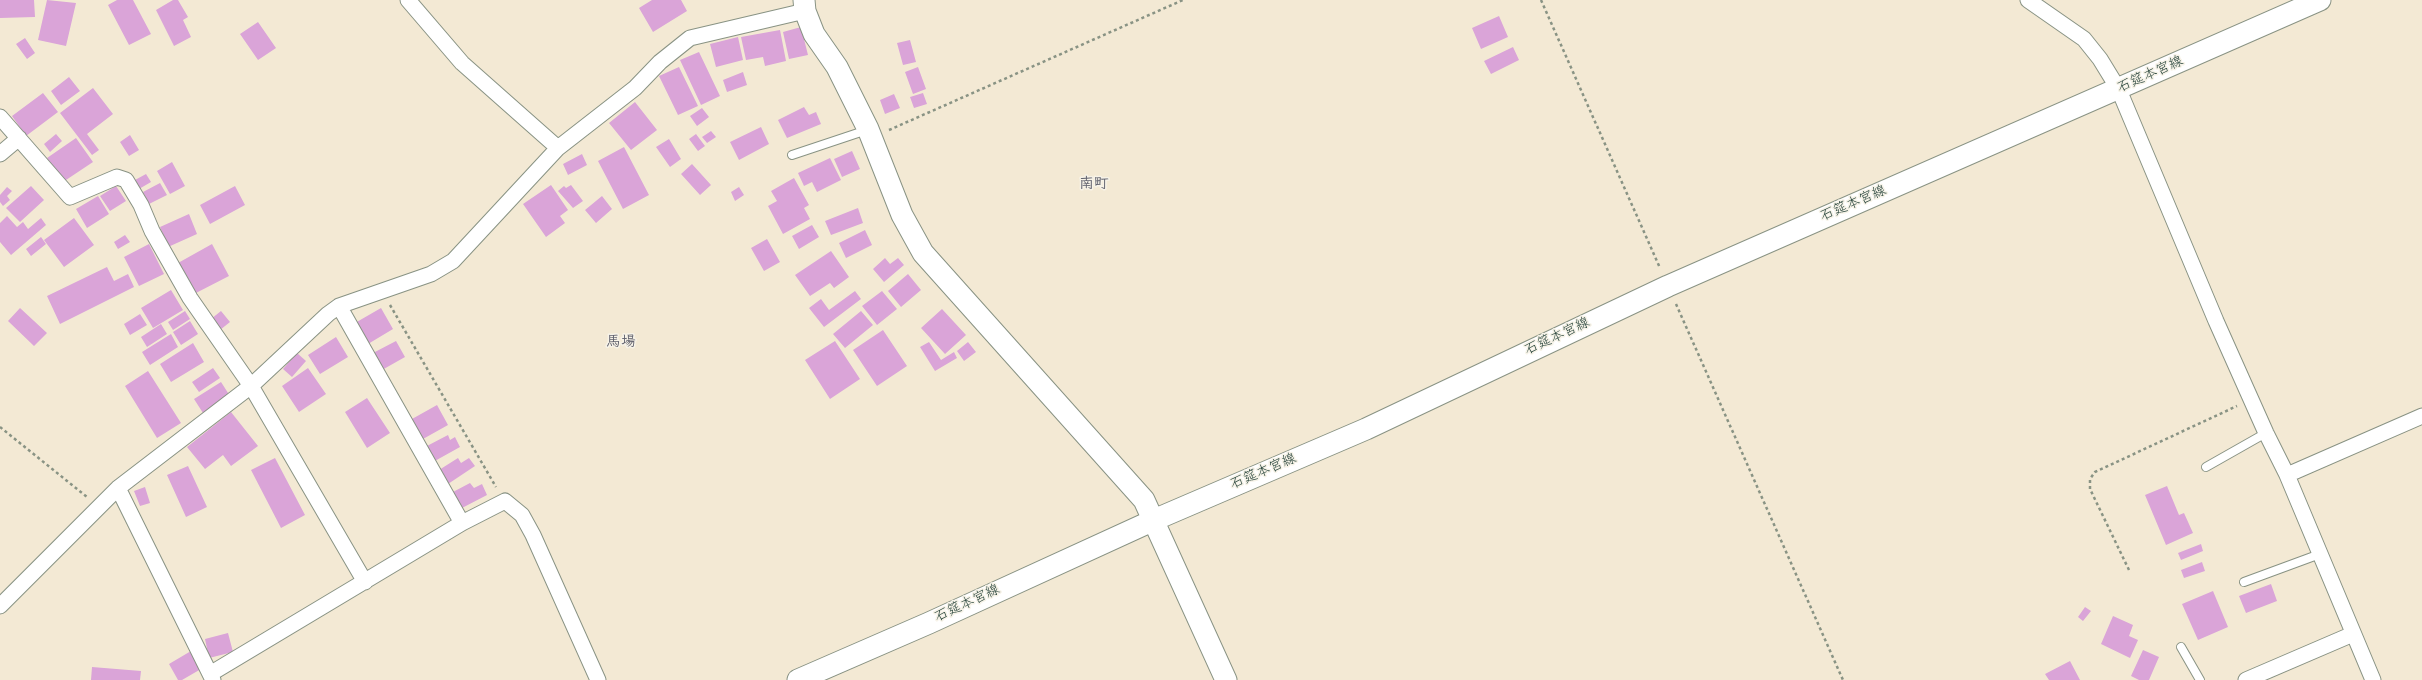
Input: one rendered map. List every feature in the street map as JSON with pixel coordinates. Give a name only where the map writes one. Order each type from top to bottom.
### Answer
[{"type":"main road","name":"石筵本宮線","points":[[798,680],[929,623],[1154,520],[1366,429],[1668,286],[2119,90],[2320,0]]},
{"type":"main road","points":[[804,6],[814,34],[837,67],[870,134],[902,216],[923,253],[1144,500],[1226,680]]},
{"type":"street","points":[[408,0],[462,63],[558,148]]},
{"type":"street","points":[[2028,0],[2084,39],[2100,59],[2119,90],[2216,321],[2266,433],[2287,475],[2373,680]]},
{"type":"street","points":[[0,606],[118,488],[251,386],[340,306],[431,274],[453,261],[558,148],[635,88],[660,62],[690,38],[804,6]]},
{"type":"street","points":[[0,117],[70,197],[117,177],[126,180],[141,205],[152,231],[190,298],[251,386],[365,582]]},
{"type":"street","points":[[0,154],[19,138]]},
{"type":"street","points":[[340,306],[462,523]]},
{"type":"street","points":[[2287,475],[2422,416]]},
{"type":"street","points":[[118,488],[212,677],[462,523],[505,501],[522,515],[533,535],[598,680]]},
{"type":"street","points":[[2246,680],[2353,634]]},
{"type":"lane","points":[[792,155],[870,134]]},
{"type":"lane","points":[[2206,467],[2266,433]]},
{"type":"lane","points":[[2244,582],[2320,554]]},
{"type":"lane","points":[[2181,647],[2200,680]]},
{"type":"path","points":[[870,134],[1183,0]]},
{"type":"path","points":[[1541,0],[1843,680]]},
{"type":"path","points":[[382,292],[505,501]]},
{"type":"path","points":[[2129,570],[2090,489],[2090,479],[2095,472],[2252,399]]},
{"type":"path","points":[[0,427],[98,507]]},
{"type":"building","points":[[0,0],[34,0],[35,17],[0,18]]},
{"type":"building","points":[[47,0],[76,3],[66,46],[38,40]]},
{"type":"building","points":[[117,0],[133,0],[151,34],[129,45],[108,5]]},
{"type":"building","points":[[173,0],[178,0],[188,17],[183,20],[191,37],[174,46],[156,10]]},
{"type":"building","points":[[652,0],[681,0],[687,11],[653,32],[639,8]]},
{"type":"building","points":[[1499,16],[1508,37],[1481,49],[1472,28]]},
{"type":"building","points":[[258,22],[276,48],[258,60],[240,34]]},
{"type":"building","points":[[801,27],[808,55],[789,59],[783,32]]},
{"type":"building","points":[[780,30],[786,61],[765,66],[763,57],[746,60],[741,37]]},
{"type":"building","points":[[738,37],[743,60],[716,67],[710,44]]},
{"type":"building","points":[[25,38],[35,53],[27,59],[16,44]]},
{"type":"building","points":[[910,40],[916,62],[903,65],[897,43]]},
{"type":"building","points":[[1513,47],[1519,60],[1491,74],[1484,61]]},
{"type":"building","points":[[699,52],[720,96],[701,105],[680,60]]},
{"type":"building","points":[[679,67],[698,106],[678,115],[659,76]]},
{"type":"building","points":[[918,67],[926,89],[913,94],[905,72]]},
{"type":"building","points":[[743,72],[747,85],[727,92],[723,80]]},
{"type":"building","points":[[69,77],[80,91],[61,105],[51,91]]},
{"type":"building","points":[[93,88],[113,114],[87,134],[99,150],[92,155],[60,113]]},
{"type":"building","points":[[43,93],[58,112],[26,136],[12,116]]},
{"type":"building","points":[[923,93],[927,104],[914,108],[910,97]]},
{"type":"building","points":[[894,94],[900,108],[885,114],[880,100]]},
{"type":"building","points":[[635,102],[657,130],[631,150],[609,123]]},
{"type":"building","points":[[804,107],[809,115],[816,112],[821,124],[787,138],[778,120]]},
{"type":"building","points":[[702,108],[709,117],[697,126],[690,116]]},
{"type":"building","points":[[761,127],[769,144],[739,160],[730,142]]},
{"type":"building","points":[[711,131],[716,137],[707,143],[702,137]]},
{"type":"building","points":[[56,134],[62,141],[50,152],[44,144]]},
{"type":"building","points":[[696,134],[705,146],[698,151],[689,139]]},
{"type":"building","points":[[130,135],[139,150],[129,156],[120,142]]},
{"type":"building","points":[[76,138],[93,162],[63,182],[47,158]]},
{"type":"building","points":[[669,139],[681,159],[670,167],[656,147]]},
{"type":"building","points":[[624,147],[649,195],[623,209],[598,161]]},
{"type":"building","points":[[852,151],[860,169],[842,177],[834,159]]},
{"type":"building","points":[[582,154],[587,165],[568,175],[563,164]]},
{"type":"building","points":[[830,158],[841,180],[817,192],[812,182],[804,186],[798,173]]},
{"type":"building","points":[[172,162],[185,186],[170,194],[157,171]]},
{"type":"building","points":[[692,164],[711,185],[700,195],[681,174]]},
{"type":"building","points":[[146,174],[151,182],[139,189],[135,180]]},
{"type":"building","points":[[794,178],[809,205],[804,208],[810,219],[783,234],[768,206],[777,201],[771,191]]},
{"type":"building","points":[[160,183],[167,195],[149,204],[143,192]]},
{"type":"building","points":[[551,185],[568,210],[560,216],[565,223],[546,237],[523,204]]},
{"type":"building","points":[[571,185],[583,201],[573,208],[558,191],[564,186],[566,188]]},
{"type":"building","points":[[31,186],[44,200],[20,222],[6,208]]},
{"type":"building","points":[[116,186],[126,201],[110,211],[100,196]]},
{"type":"building","points":[[235,186],[245,205],[210,224],[200,205]]},
{"type":"building","points":[[7,187],[12,191],[7,196],[10,200],[3,206],[0,202],[0,195]]},
{"type":"building","points":[[739,187],[744,195],[735,201],[731,192]]},
{"type":"building","points":[[98,196],[109,214],[87,228],[76,209]]},
{"type":"building","points":[[602,196],[612,209],[596,223],[585,210]]},
{"type":"building","points":[[858,208],[863,223],[831,235],[825,221]]},
{"type":"building","points":[[189,214],[197,234],[168,247],[160,227]]},
{"type":"building","points":[[7,216],[17,227],[23,222],[28,229],[41,218],[46,225],[11,255],[0,242],[0,223]]},
{"type":"building","points":[[74,218],[94,245],[64,267],[44,240]]},
{"type":"building","points":[[812,225],[819,237],[799,249],[792,236]]},
{"type":"building","points":[[865,230],[872,245],[846,258],[839,243]]},
{"type":"building","points":[[125,235],[130,242],[118,249],[114,242]]},
{"type":"building","points":[[41,237],[46,244],[31,256],[26,249]]},
{"type":"building","points":[[767,239],[780,262],[764,271],[751,248]]},
{"type":"building","points":[[149,244],[164,274],[139,286],[124,257]]},
{"type":"building","points":[[212,244],[229,276],[194,294],[178,263]]},
{"type":"building","points":[[831,251],[849,277],[834,288],[830,283],[810,296],[795,275]]},
{"type":"building","points":[[885,258],[890,264],[898,258],[904,265],[884,282],[873,269]]},
{"type":"building","points":[[107,267],[114,281],[128,274],[134,287],[60,324],[47,296]]},
{"type":"building","points":[[908,274],[921,290],[901,307],[888,291]]},
{"type":"building","points":[[171,290],[183,310],[153,328],[141,308]]},
{"type":"building","points":[[855,291],[861,299],[824,327],[809,308],[821,299],[829,310]]},
{"type":"building","points":[[882,291],[897,309],[877,325],[862,306]]},
{"type":"building","points":[[20,308],[47,333],[34,346],[8,321]]},
{"type":"building","points":[[381,308],[393,329],[368,344],[355,323]]},
{"type":"building","points":[[942,309],[966,335],[945,354],[921,328]]},
{"type":"building","points":[[185,311],[190,319],[173,330],[168,322]]},
{"type":"building","points":[[221,311],[230,322],[220,330],[211,319]]},
{"type":"building","points":[[861,311],[873,325],[845,348],[833,334]]},
{"type":"building","points":[[140,314],[147,325],[130,335],[124,324]]},
{"type":"building","points":[[190,321],[198,334],[181,345],[173,332]]},
{"type":"building","points":[[161,324],[167,334],[147,347],[141,337]]},
{"type":"building","points":[[883,330],[907,366],[877,386],[853,350]]},
{"type":"building","points":[[171,334],[178,347],[150,365],[142,352]]},
{"type":"building","points":[[336,337],[348,357],[320,374],[308,355]]},
{"type":"building","points":[[396,341],[405,357],[382,370],[373,353]]},
{"type":"building","points":[[835,341],[860,379],[830,399],[805,360]]},
{"type":"building","points":[[929,342],[941,360],[954,352],[957,358],[935,371],[920,347]]},
{"type":"building","points":[[968,342],[976,352],[964,361],[957,351]]},
{"type":"building","points":[[193,343],[204,362],[171,382],[160,364]]},
{"type":"building","points":[[297,353],[306,361],[292,377],[283,369]]},
{"type":"building","points":[[213,368],[220,378],[199,392],[192,382]]},
{"type":"building","points":[[308,368],[326,394],[299,412],[282,386]]},
{"type":"building","points":[[148,371],[181,423],[157,438],[125,386]]},
{"type":"building","points":[[221,382],[230,396],[203,413],[194,399]]},
{"type":"building","points":[[367,398],[390,433],[367,448],[345,412]]},
{"type":"building","points":[[437,405],[448,425],[423,439],[412,419]]},
{"type":"building","points":[[231,412],[258,446],[231,466],[223,455],[205,469],[187,447]]},
{"type":"building","points":[[448,435],[450,440],[455,437],[460,447],[433,462],[425,447]]},
{"type":"building","points":[[275,458],[305,515],[281,528],[251,470]]},
{"type":"building","points":[[458,458],[461,463],[469,458],[475,466],[448,484],[439,470]]},
{"type":"building","points":[[188,466],[207,507],[186,517],[167,475]]},
{"type":"building","points":[[470,483],[474,488],[482,484],[487,495],[462,508],[453,492]]},
{"type":"building","points":[[2167,486],[2179,515],[2184,513],[2193,533],[2166,545],[2145,495]]},
{"type":"building","points":[[145,487],[150,503],[140,506],[134,491]]},
{"type":"building","points":[[2201,544],[2203,551],[2181,560],[2178,553]]},
{"type":"building","points":[[2202,562],[2205,571],[2184,578],[2181,570]]},
{"type":"building","points":[[2271,584],[2277,601],[2246,613],[2239,596]]},
{"type":"building","points":[[2213,591],[2228,627],[2198,640],[2182,604]]},
{"type":"building","points":[[2085,607],[2091,611],[2083,621],[2078,617]]},
{"type":"building","points":[[2113,616],[2133,625],[2129,636],[2138,640],[2130,658],[2101,644]]},
{"type":"building","points":[[228,633],[233,652],[209,658],[205,639]]},
{"type":"building","points":[[2143,650],[2159,657],[2149,680],[2139,680],[2131,676]]},
{"type":"building","points":[[191,651],[201,669],[182,680],[178,680],[169,664]]},
{"type":"building","points":[[2070,661],[2080,680],[2049,680],[2045,674]]},
{"type":"building","points":[[92,667],[141,671],[140,680],[91,680]]},
{"type":"district","name":"南町","points":[[1094,186]]},
{"type":"district","name":"馬場","points":[[621,344]]}]
